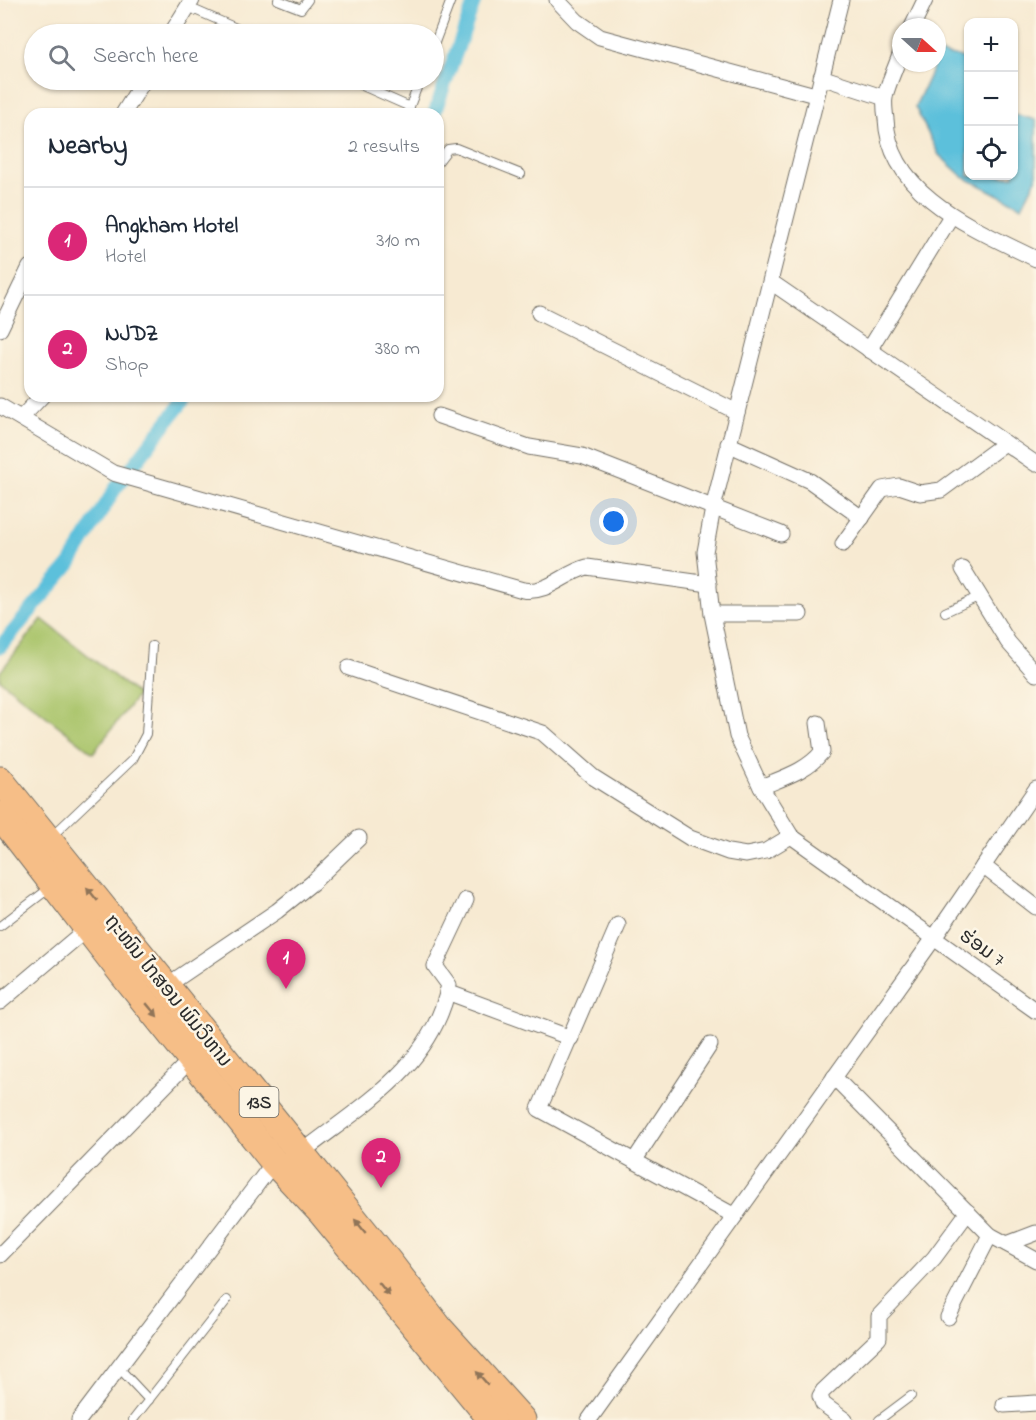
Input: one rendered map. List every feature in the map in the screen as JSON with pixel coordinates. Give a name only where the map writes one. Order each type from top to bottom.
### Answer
[{"type":"highway","name":"ຖະໜົນ ໄກສອນ ພົມວິຫານ","points":[[0,780],[48,840],[192,1058],[274,1162],[321,1212],[492,1420]]},
{"type":"highway","name":"ຖະໜົນ ໄກສອນ ພົມວິຫານ","points":[[0,815],[89,927],[135,969],[166,986],[440,1329],[522,1420]]},
{"type":"street","points":[[557,0],[577,21],[600,37],[815,95]]},
{"type":"street","points":[[349,668],[543,733],[593,777],[690,838],[728,852],[746,855],[766,851],[791,836],[761,787],[737,736],[712,614],[705,552],[728,444],[841,0]]},
{"type":"street","points":[[917,18],[926,0]]},
{"type":"street","points":[[175,24],[185,2]]},
{"type":"street","points":[[894,72],[885,98],[886,131],[900,164],[916,184],[951,216],[1036,259]]},
{"type":"street","points":[[821,77],[885,98]]},
{"type":"street","points":[[127,108],[138,90]]},
{"type":"street","points":[[869,350],[951,216]]},
{"type":"street","points":[[0,329],[24,279]]},
{"type":"street","points":[[771,282],[1036,464]]},
{"type":"street","points":[[539,313],[737,412]]},
{"type":"street","points":[[21,418],[36,402]]},
{"type":"street","points":[[0,406],[113,473],[523,590],[534,592],[544,589],[578,569],[587,567],[709,584]]},
{"type":"street","points":[[439,416],[529,447],[582,456],[782,534]]},
{"type":"street","points":[[843,544],[882,489],[900,486],[920,493],[941,490],[1005,443]]},
{"type":"street","points":[[728,444],[810,482],[862,518]]},
{"type":"street","points":[[963,569],[1008,642],[1036,674]]},
{"type":"street","points":[[712,614],[800,614]]},
{"type":"street","points":[[761,787],[817,759],[822,752],[818,723]]},
{"type":"street","points":[[589,1420],[934,938],[1036,789]]},
{"type":"street","name":"ຮ່ອມ 7","points":[[791,836],[1036,1011]]},
{"type":"street","points":[[166,986],[277,911],[312,883],[359,838]]},
{"type":"street","points":[[983,866],[1036,907]]},
{"type":"street","points":[[301,1153],[399,1076],[416,1058],[447,992],[449,982],[439,975],[435,966],[466,900]]},
{"type":"street","points":[[618,925],[539,1109],[735,1216]]},
{"type":"street","points":[[0,1002],[89,927]]},
{"type":"street","points":[[447,992],[571,1038]]},
{"type":"street","points":[[634,1161],[710,1045]]},
{"type":"street","points":[[0,1255],[192,1058]]},
{"type":"street","points":[[834,1077],[990,1235],[1036,1260]]},
{"type":"street","points":[[79,1420],[274,1162]]},
{"type":"street","points":[[845,1420],[823,1404],[820,1396],[879,1338],[879,1316],[934,1258],[968,1212]]},
{"type":"street","points":[[1007,1244],[1036,1233]]},
{"type":"street","points":[[948,1317],[990,1235]]},
{"type":"street","points":[[1004,1405],[1036,1403]]},
{"type":"lane","points":[[278,0],[301,9],[308,0]]},
{"type":"lane","points":[[442,24],[451,0]]},
{"type":"lane","points":[[185,2],[230,24]]},
{"type":"lane","points":[[369,90],[405,108]]},
{"type":"lane","points":[[410,108],[416,90]]},
{"type":"lane","points":[[444,154],[448,149],[456,148],[521,174]]},
{"type":"lane","points":[[945,612],[980,596]]},
{"type":"lane","points":[[48,840],[133,759],[146,734],[152,646]]},
{"type":"lane","points":[[2,922],[55,884]]},
{"type":"lane","points":[[133,1420],[227,1300]]},
{"type":"lane","points":[[119,1368],[149,1400]]},
{"type":"lane","points":[[879,1420],[911,1396]]},
{"type":"green space","points":[[42,619],[138,695],[93,753],[0,680],[0,672]]},
{"type":"water","points":[[946,54],[964,58],[964,178],[939,155],[915,107],[931,72],[946,72]]},
{"type":"water","points":[[1018,115],[1036,120],[1036,179],[1022,207],[969,180],[1018,180]]},
{"type":"waterway","points":[[444,86],[475,0]]},
{"type":"waterway","points":[[436,108],[443,90]]},
{"type":"waterway","points":[[0,647],[70,564],[115,489],[182,402]]},
{"type":"place","name":"Angkham Hotel","points":[[286,989]]},
{"type":"place","name":"NJDZ","points":[[381,1188]]}]
